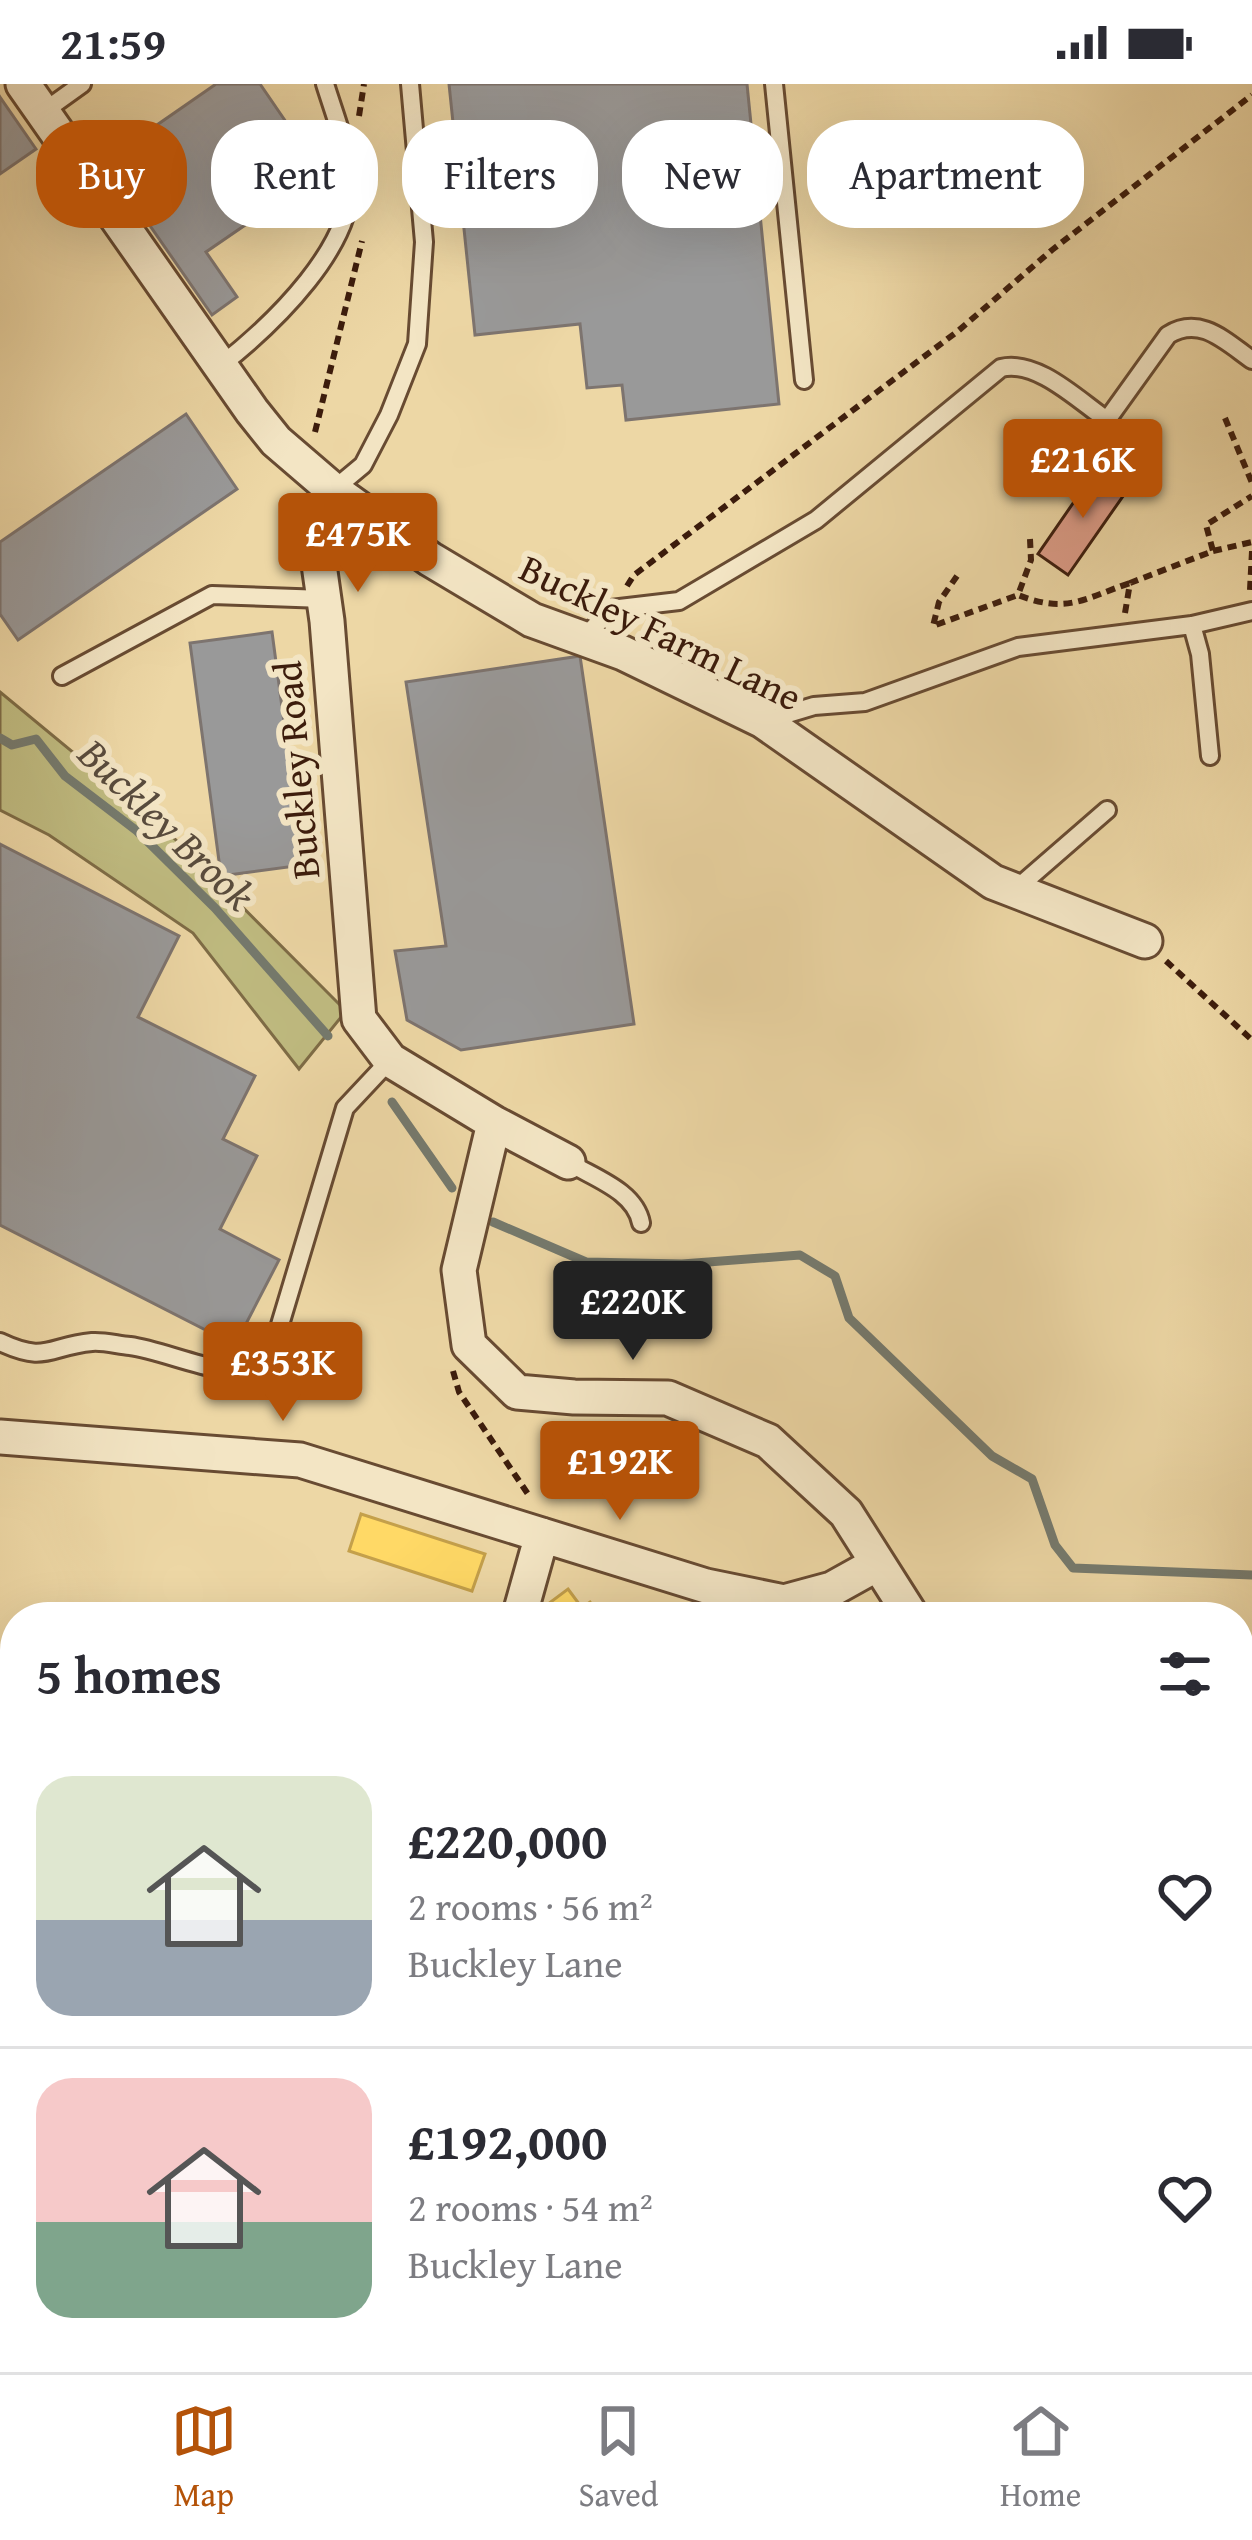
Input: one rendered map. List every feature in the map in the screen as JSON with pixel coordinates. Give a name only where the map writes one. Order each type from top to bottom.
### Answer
[{"type":"street","points":[[33,98],[276,441],[333,490]]},
{"type":"street","name":"Buckley Road","points":[[333,490],[313,522],[324,599],[358,1018],[390,1060],[494,1124],[568,1162]]},
{"type":"street","name":"Buckley Farm Lane","points":[[333,490],[430,559],[532,620],[623,653],[763,721],[993,883],[1145,941]]},
{"type":"street","points":[[494,1124],[459,1270],[470,1345],[517,1392],[668,1398],[768,1441],[846,1513],[904,1602]]},
{"type":"street","points":[[0,1437],[301,1460],[706,1586],[784,1602],[832,1589],[877,1564]]},
{"type":"street","points":[[523,1602],[542,1534]]},
{"type":"lane","points":[[33,98],[82,84]]},
{"type":"lane","points":[[220,366],[252,341],[319,267],[343,220],[351,177],[325,84]]},
{"type":"lane","points":[[333,490],[363,465],[389,416],[417,344],[424,242],[410,84]]},
{"type":"lane","points":[[774,84],[804,380]]},
{"type":"lane","points":[[583,639],[611,609],[679,601],[816,520],[1001,368],[1014,365],[1035,372],[1107,420],[1168,335],[1180,327],[1204,327],[1252,360]]},
{"type":"lane","points":[[62,676],[212,595],[324,599]]},
{"type":"lane","points":[[763,721],[814,706],[865,702],[1018,646],[1192,625],[1250,611]]},
{"type":"lane","points":[[1192,625],[1200,654],[1210,756]]},
{"type":"lane","points":[[1014,891],[1107,810]]},
{"type":"lane","points":[[0,1342],[25,1354],[93,1342],[154,1349],[243,1374],[260,1369],[276,1337],[345,1108],[390,1060]]},
{"type":"lane","points":[[568,1162],[629,1198],[641,1223]]},
{"type":"path","points":[[358,118],[364,84]]},
{"type":"path","points":[[611,609],[634,575],[958,332],[1052,250],[1252,95]]},
{"type":"path","points":[[306,463],[365,228]]},
{"type":"path","points":[[1225,418],[1252,483]]},
{"type":"path","points":[[1213,550],[1206,525],[1252,496]]},
{"type":"path","points":[[1018,595],[1031,560],[1030,539]]},
{"type":"path","points":[[957,576],[939,602],[933,626],[1018,595],[1048,606],[1073,603],[1213,550],[1252,542]]},
{"type":"path","points":[[1250,611],[1252,551]]},
{"type":"path","points":[[1124,633],[1130,583]]},
{"type":"path","points":[[1145,941],[1252,1040]]},
{"type":"path","points":[[466,1321],[443,1337],[459,1392],[535,1504],[542,1534]]},
{"type":"shaded area","points":[[0,692],[161,825],[346,1011],[299,1069],[193,933],[49,835],[0,810]]},
{"type":"building: Homes","points":[[361,1514],[485,1554],[472,1591],[349,1551]]},
{"type":"building: Homes","points":[[568,1589],[578,1602],[551,1602]]},
{"type":"building: Industry","points":[[216,84],[260,84],[285,120],[211,120],[211,228],[241,228],[206,252],[237,297],[212,315],[152,228],[187,228],[187,120],[164,120]]},
{"type":"building: Industry","points":[[449,84],[747,84],[751,120],[622,120],[622,228],[761,228],[779,404],[626,420],[622,385],[587,388],[580,324],[475,335],[464,228],[598,228],[598,120],[453,120]]},
{"type":"building: Industry","points":[[0,97],[36,149],[0,174]]},
{"type":"building: Industry","points":[[186,414],[237,489],[18,640],[0,614],[0,542]]},
{"type":"building: Industry","points":[[272,632],[303,865],[221,876],[190,643]]},
{"type":"building: Industry","points":[[580,656],[634,1024],[461,1050],[407,1020],[395,951],[446,946],[406,682]]},
{"type":"building: Industry","points":[[0,844],[179,936],[138,1017],[255,1076],[223,1139],[257,1156],[220,1229],[279,1260],[235,1345],[0,1225]]},
{"type":"building: Other","points":[[1098,467],[1128,489],[1068,575],[1038,554]]},
{"type":"waterway","name":"Buckley Brook","points":[[0,738],[12,745],[36,739],[65,776],[137,831],[215,908],[328,1036]]},
{"type":"waterway","name":"Buckley Brook","points":[[392,1102],[452,1188]]},
{"type":"waterway","name":"Buckley Brook","points":[[493,1222],[586,1262],[682,1264],[800,1255],[835,1276],[849,1318],[992,1456],[1032,1479],[1055,1545],[1073,1568],[1252,1575]]}]
